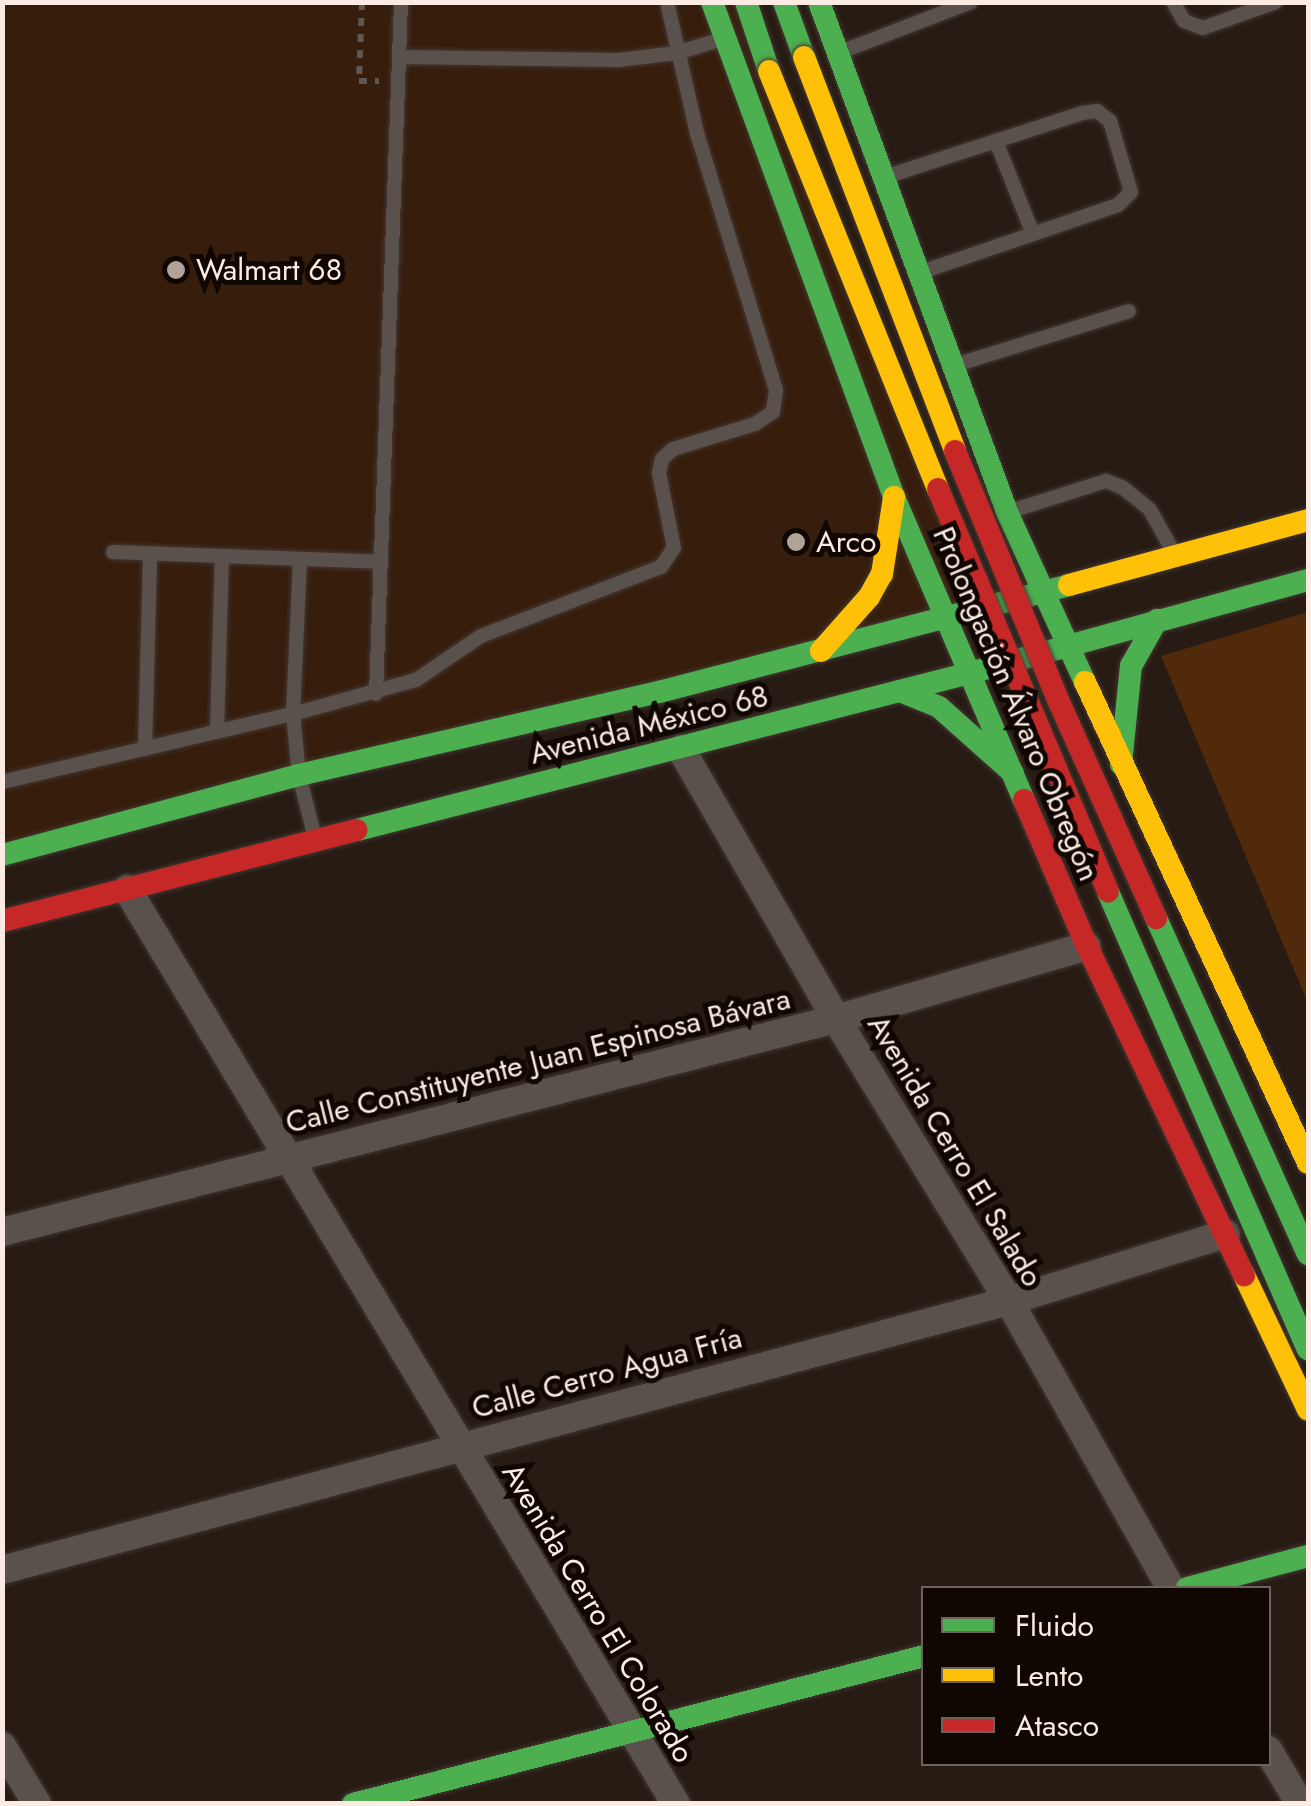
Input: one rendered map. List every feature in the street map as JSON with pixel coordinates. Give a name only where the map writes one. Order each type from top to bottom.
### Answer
[{"type":"main road","name":"Prolongación Álvaro Obregón","points":[[712,2],[894,497],[1087,946],[1308,1410]]},
{"type":"main road","name":"Prolongación Álvaro Obregón","points":[[746,2],[769,71],[979,592],[1308,1350]]},
{"type":"main road","name":"Prolongación Álvaro Obregón","points":[[784,2],[965,476],[1059,702],[1308,1254]]},
{"type":"main road","points":[[818,2],[949,366],[1007,512],[1308,1163]]},
{"type":"main road","points":[[821,650],[868,597],[882,574],[894,497]]},
{"type":"main road","name":"Avenida México 68","points":[[2,855],[298,774],[946,618],[1308,520]]},
{"type":"main road","name":"Avenida México 68","points":[[2,921],[970,674],[1308,580]]},
{"type":"main road","points":[[1122,764],[1131,666],[1157,620]]},
{"type":"main road","points":[[900,691],[939,707],[1013,773]]},
{"type":"main road","points":[[1195,1586],[1308,1556]]},
{"type":"main road","points":[[354,1804],[921,1657]]},
{"type":"street","name":"Avenida Cerro El Salado","points":[[681,748],[836,1019],[1008,1301],[1170,1586]]},
{"type":"street","name":"Avenida Cerro El Colorado","points":[[127,889],[676,1804]]},
{"type":"street","name":"Calle Constituyente Juan Espinosa Bávara","points":[[2,1232],[836,1019],[1087,946]]},
{"type":"street","name":"Calle Cerro Agua Fría","points":[[2,1570],[1008,1301],[1226,1234]]},
{"type":"street","points":[[2,1746],[36,1804]]},
{"type":"street","points":[[1271,1755],[1300,1804]]},
{"type":"lane","points":[[376,694],[401,2]]},
{"type":"lane","points":[[837,53],[971,2]]},
{"type":"lane","points":[[1173,2],[1184,22],[1197,27],[1252,6],[1276,2]]},
{"type":"lane","points":[[2,782],[376,694],[437,669],[481,636],[661,568],[674,548],[659,472],[662,459],[673,449],[755,424],[773,412],[776,390],[678,54],[671,4]]},
{"type":"lane","points":[[400,57],[618,60],[678,54],[724,38]]},
{"type":"lane","points":[[882,178],[1082,113],[1096,112],[1110,120],[1131,192],[1118,205],[916,274]]},
{"type":"lane","points":[[996,141],[1033,234]]},
{"type":"lane","points":[[949,366],[1129,311]]},
{"type":"lane","points":[[1007,512],[1106,481],[1122,487],[1150,510],[1176,556]]},
{"type":"lane","points":[[113,552],[300,562],[381,562]]},
{"type":"lane","points":[[145,748],[150,555]]},
{"type":"lane","points":[[217,732],[222,558]]},
{"type":"lane","points":[[300,562],[293,714],[298,774],[316,838]]},
{"type":"path","points":[[362,2],[359,81],[399,80]]},
{"type":"shaded area","points":[[3,3],[742,3],[986,609],[3,858]]},
{"type":"shaded area","points":[[1308,612],[1308,1003],[1161,656]]},
{"type":"traffic: fast","points":[[712,2],[894,497],[1024,800]]},
{"type":"traffic: fast","points":[[746,2],[769,71]]},
{"type":"traffic: fast","points":[[784,2],[804,57]]},
{"type":"traffic: fast","points":[[819,2],[1007,512],[1085,682]]},
{"type":"traffic: fast","points":[[357,830],[970,673],[1308,580]]},
{"type":"traffic: fast","points":[[2,855],[299,775],[659,692],[1069,585]]},
{"type":"traffic: fast","points":[[1121,764],[1131,666],[1157,620]]},
{"type":"traffic: fast","points":[[900,691],[939,707],[1013,773]]},
{"type":"traffic: fast","points":[[1108,892],[1308,1349]]},
{"type":"traffic: fast","points":[[1156,918],[1308,1254]]},
{"type":"traffic: fast","points":[[1195,1586],[1308,1556]]},
{"type":"traffic: fast","points":[[353,1804],[921,1657]]},
{"type":"traffic: slow","points":[[804,57],[955,451]]},
{"type":"traffic: slow","points":[[769,71],[938,489]]},
{"type":"traffic: slow","points":[[821,651],[869,597],[882,574],[894,497]]},
{"type":"traffic: slow","points":[[1069,585],[1308,520]]},
{"type":"traffic: slow","points":[[1085,682],[1308,1163]]},
{"type":"traffic: slow","points":[[1244,1275],[1308,1410]]},
{"type":"traffic: jam","points":[[955,451],[1059,702],[1156,918]]},
{"type":"traffic: jam","points":[[938,489],[1108,892]]},
{"type":"traffic: jam","points":[[1024,800],[1087,946],[1244,1275]]},
{"type":"traffic: jam","points":[[2,921],[357,830]]},
{"type":"place","name":"Walmart 68","points":[[176,270]]},
{"type":"place","name":"Arco","points":[[796,542]]}]
